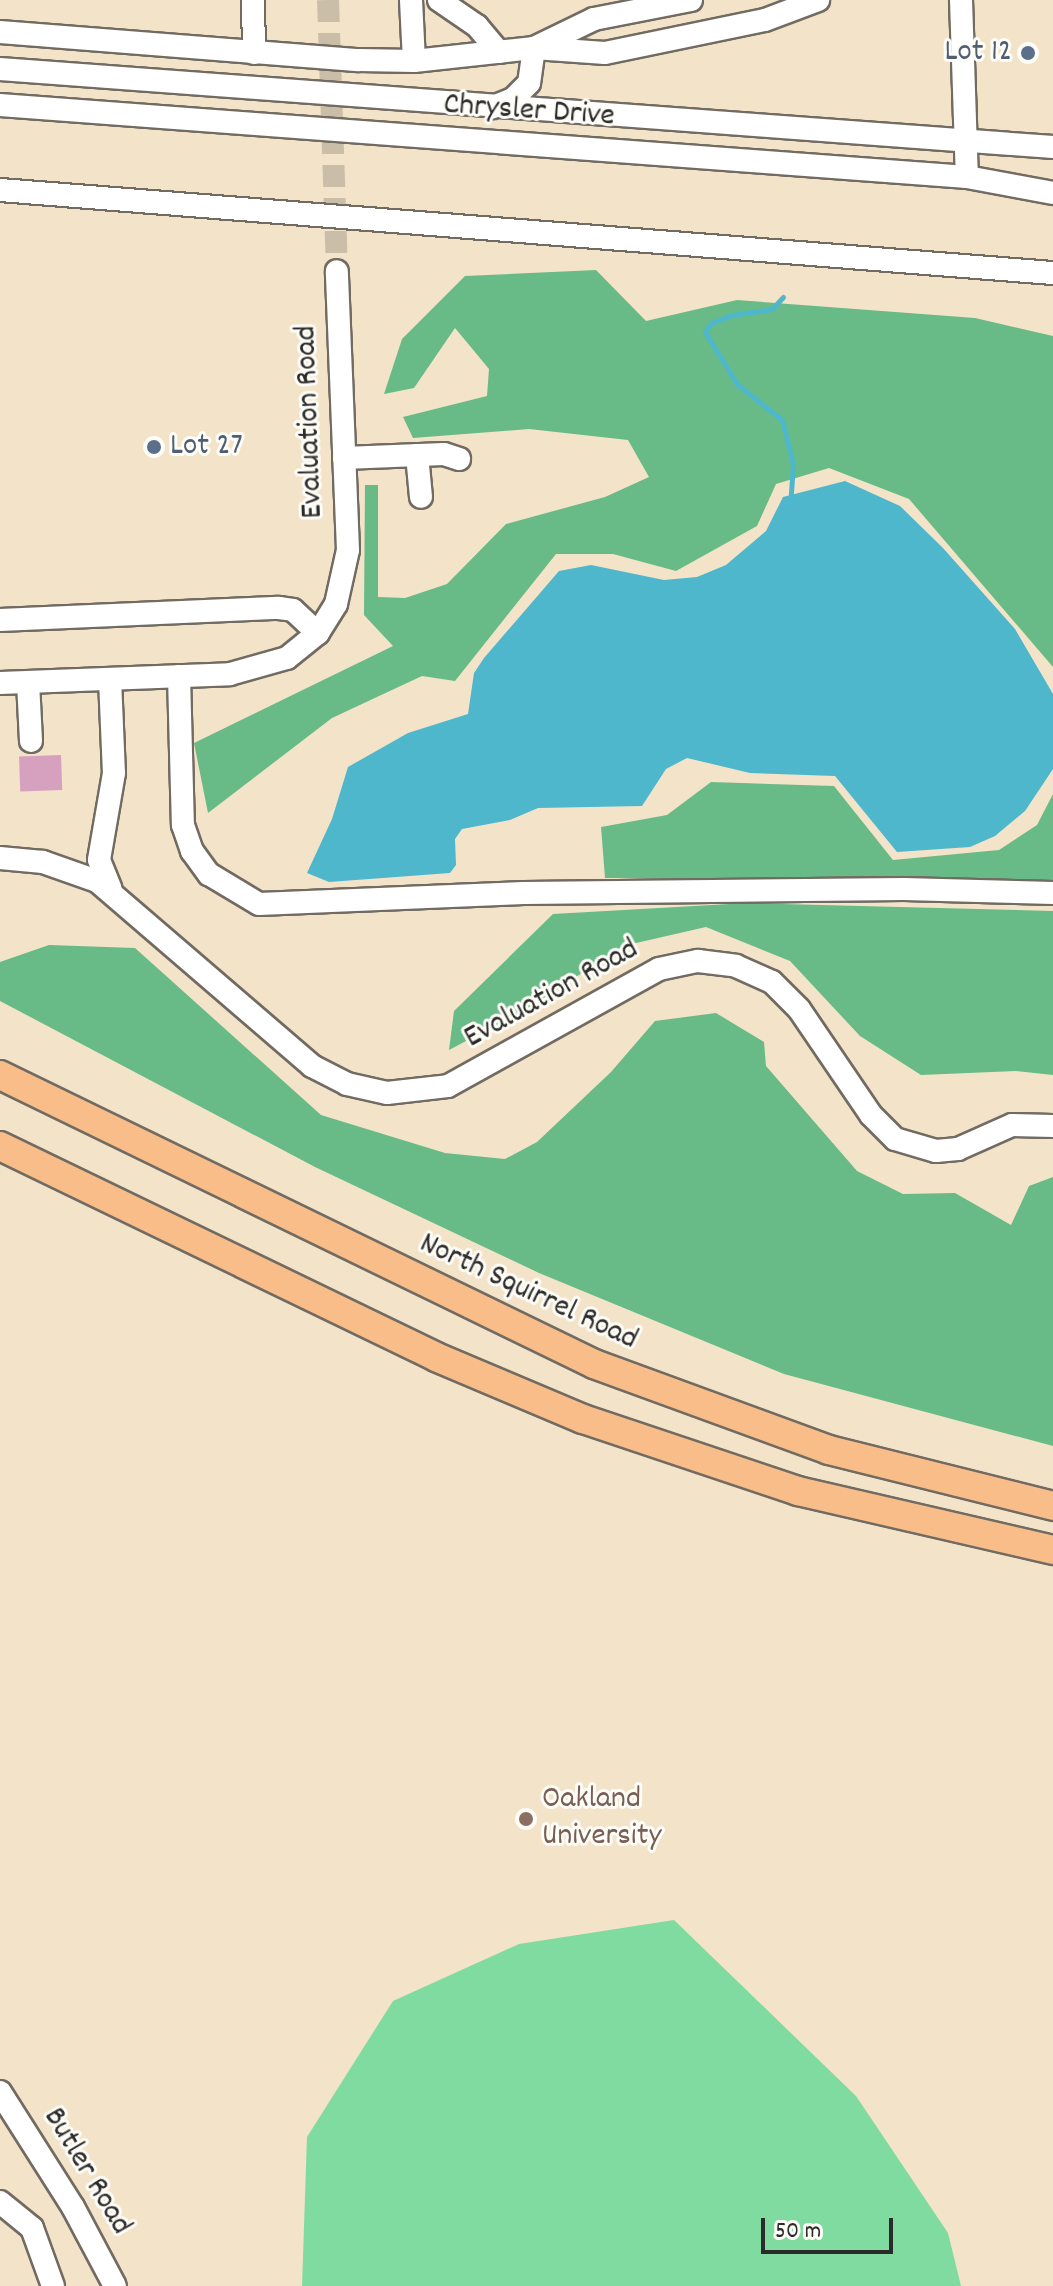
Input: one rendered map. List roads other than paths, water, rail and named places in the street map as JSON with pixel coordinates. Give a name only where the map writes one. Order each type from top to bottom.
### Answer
[{"type":"main road","name":"North Squirrel Road","points":[[0,1075],[594,1364],[829,1450],[1053,1506]]},
{"type":"main road","points":[[0,1146],[436,1357],[583,1419],[813,1495],[1053,1550]]},
{"type":"street","points":[[253,0],[254,53]]},
{"type":"street","points":[[411,0],[414,61]]},
{"type":"street","points":[[439,0],[477,26],[499,52]]},
{"type":"street","points":[[0,32],[254,53],[414,61],[534,48],[605,53],[765,20],[818,0]]},
{"type":"street","points":[[961,0],[967,177]]},
{"type":"street","points":[[534,48],[594,19],[687,1],[690,37]]},
{"type":"street","points":[[645,10],[652,44]]},
{"type":"street","points":[[492,107],[513,99],[529,83],[534,48]]},
{"type":"street","name":"Chrysler Drive","points":[[0,69],[1053,147]]},
{"type":"street","name":"Chrysler Drive","points":[[0,105],[967,177],[1053,193]]},
{"type":"street","points":[[0,190],[1053,273]]},
{"type":"street","name":"Evaluation Road","points":[[0,683],[179,676],[259,669],[287,658],[318,633],[346,575],[337,271]]},
{"type":"street","points":[[344,458],[417,455],[459,459]]},
{"type":"street","points":[[417,455],[421,497]]},
{"type":"street","points":[[0,620],[279,608],[293,610],[318,633]]},
{"type":"street","points":[[179,676],[188,838],[209,874],[259,904],[524,893],[904,889],[1053,893]]},
{"type":"street","name":"Evaluation Road","points":[[110,679],[114,773],[99,860],[114,893]]},
{"type":"street","points":[[28,682],[31,741]]},
{"type":"street","name":"Evaluation Road","points":[[0,858],[80,873],[114,893],[312,1066],[356,1086],[407,1093],[448,1086],[659,969],[698,961],[736,966],[772,982],[799,1009],[871,1115],[895,1139],[917,1148],[947,1150],[1012,1125],[1053,1126]]},
{"type":"street","name":"Butler Road","points":[[0,2092],[73,2207],[115,2286]]},
{"type":"street","points":[[0,2202],[32,2228],[53,2286]]},
{"type":"water","points":[[845,481],[900,506],[943,548],[1015,629],[1053,694],[1053,769],[1025,811],[995,836],[970,847],[897,852],[835,776],[750,773],[687,758],[666,769],[642,806],[538,808],[510,820],[462,829],[455,839],[456,865],[450,873],[329,882],[307,873],[332,819],[348,767],[408,733],[468,714],[474,673],[559,571],[591,565],[664,580],[697,577],[726,565],[766,531],[783,497]]},
{"type":"waterway","points":[[783,297],[772,309],[732,315],[711,323],[705,332],[737,384],[782,420],[793,464],[791,495]]},
{"type":"tunnel","points":[[328,0],[337,271]]},
{"type":"place","name":"Lot 12","points":[[1028,53]]},
{"type":"place","name":"Lot 27","points":[[154,447]]},
{"type":"place","name":"Oakland University","points":[[526,1819]]}]
